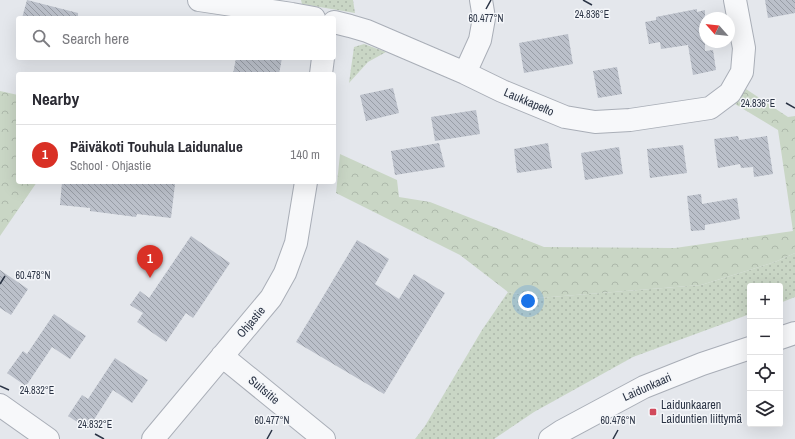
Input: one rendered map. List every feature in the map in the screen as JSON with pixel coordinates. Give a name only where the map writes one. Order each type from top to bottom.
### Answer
[{"type":"street","points":[[199,0],[303,16]]},
{"type":"street","points":[[465,73],[480,40],[484,18],[481,0]]},
{"type":"street","name":"Laukkapelto","points":[[336,22],[367,31],[465,73],[502,91],[565,117],[595,122],[630,120],[710,108],[730,93],[742,72],[744,48],[735,0]]},
{"type":"street","points":[[321,72],[323,60]]},
{"type":"street","name":"Ohjastie","points":[[153,439],[271,298],[285,273],[296,243],[306,184]]},
{"type":"street","points":[[783,337],[795,333]]},
{"type":"street","name":"Laidunkaari","points":[[550,439],[644,387],[702,364],[747,349]]},
{"type":"street","name":"Suitsitie","points":[[222,356],[324,439]]},
{"type":"street","points":[[0,405],[48,439]]},
{"type":"green space","points":[[301,0],[353,0],[355,13],[302,4]]},
{"type":"green space","points":[[364,44],[386,52],[368,62],[349,83],[354,47]]},
{"type":"green space","points":[[746,89],[788,117],[795,116],[795,253],[775,262],[701,285],[538,298],[508,292],[460,255],[336,193],[340,154],[397,180],[399,197],[430,202],[544,247],[675,248],[793,231],[778,130],[735,104]]},
{"type":"green space","points":[[0,91],[16,95],[16,184],[36,184],[0,236]]},
{"type":"green space","points":[[795,253],[795,297],[783,302],[783,283],[747,283],[747,315],[633,357],[534,412],[494,439],[415,439],[425,426],[482,330],[508,292],[538,298],[701,285],[775,262]]},
{"type":"building","points":[[27,0],[78,13],[78,16],[23,16]]},
{"type":"building","points":[[765,0],[795,0],[795,13],[768,18]]},
{"type":"building","points":[[697,9],[697,12],[705,10],[705,12],[699,12],[699,48],[705,48],[705,51],[713,50],[716,70],[693,75],[688,45],[661,49],[660,42],[649,44],[645,22],[656,20],[656,17]]},
{"type":"building","points":[[568,34],[573,64],[524,73],[519,43]]},
{"type":"building","points":[[236,60],[282,60],[279,72],[233,72]]},
{"type":"building","points":[[617,67],[622,94],[598,98],[593,71]]},
{"type":"building","points":[[393,88],[399,113],[366,121],[360,95]]},
{"type":"building","points":[[476,110],[480,134],[435,141],[431,117]]},
{"type":"building","points":[[738,136],[739,140],[767,136],[773,174],[754,177],[753,167],[741,168],[740,164],[718,168],[714,139]]},
{"type":"building","points":[[439,143],[445,167],[395,175],[391,151]]},
{"type":"building","points":[[548,143],[552,168],[517,173],[514,149]]},
{"type":"building","points":[[683,145],[687,173],[650,178],[647,149]]},
{"type":"building","points":[[619,147],[623,174],[585,180],[581,153]]},
{"type":"building","points":[[62,184],[175,184],[171,218],[137,214],[136,217],[90,211],[90,208],[60,205]]},
{"type":"building","points":[[701,194],[702,204],[737,198],[740,219],[705,225],[705,230],[691,231],[687,196]]},
{"type":"building","points":[[191,236],[230,263],[193,318],[186,313],[166,342],[137,322],[143,313],[130,305],[140,291],[149,298]]},
{"type":"building","points":[[357,240],[389,259],[375,284],[399,299],[414,274],[445,293],[384,394],[296,342]]},
{"type":"building","points":[[0,270],[28,289],[11,315],[0,308]]},
{"type":"building","points":[[54,314],[86,336],[70,359],[52,347],[26,386],[7,373],[23,351],[27,354]]},
{"type":"building","points":[[115,358],[148,380],[132,403],[113,390],[88,429],[68,416],[82,395],[88,399]]},
{"type":"place","name":"Päiväkoti Touhula Laidunalue","points":[[150,278]]},
{"type":"place","name":"Laidunkaaren Laiduntien liittymä","points":[[653,412]]}]
